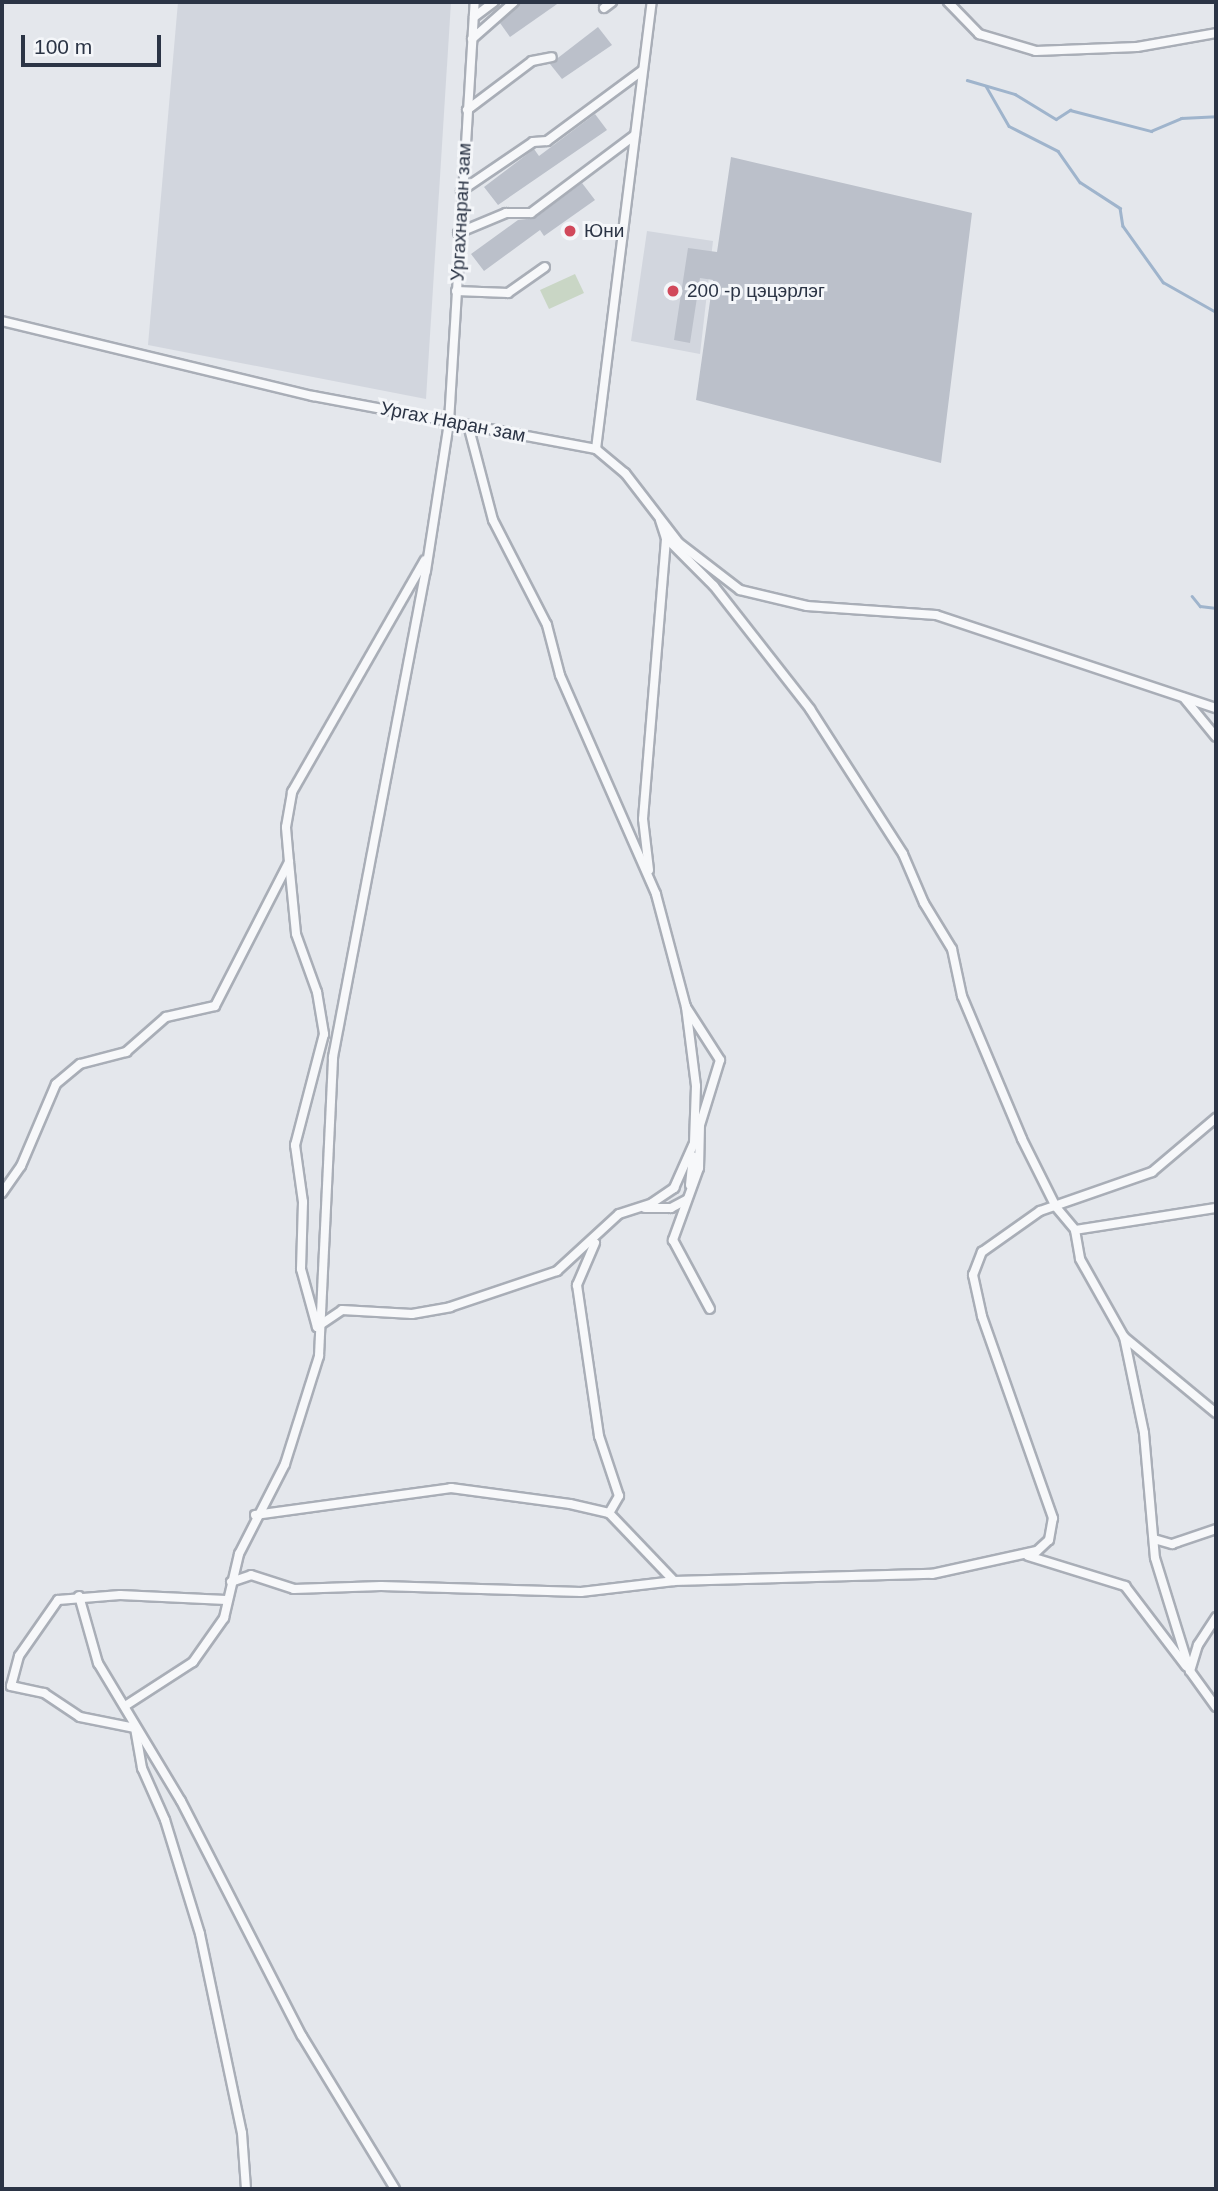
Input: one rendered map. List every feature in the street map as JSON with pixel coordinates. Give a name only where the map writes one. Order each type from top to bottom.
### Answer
[{"type":"street","name":"Ургахнаран зам","points":[[317,1327],[327,1242],[333,1057],[427,557],[449,422],[458,233],[475,2]]},
{"type":"street","points":[[474,17],[494,2]]},
{"type":"street","points":[[472,39],[514,2]]},
{"type":"street","points":[[604,8],[612,2]]},
{"type":"street","points":[[652,2],[596,449],[625,473],[660,520],[707,569],[740,590],[807,606],[936,615],[1216,708]]},
{"type":"street","points":[[948,2],[979,34],[1035,51],[1137,47],[1216,33]]},
{"type":"street","points":[[467,110],[532,61],[552,57]]},
{"type":"street","points":[[461,191],[533,142],[547,141],[643,70]]},
{"type":"street","points":[[458,233],[506,213],[531,214],[635,135]]},
{"type":"street","points":[[456,291],[508,293],[545,267]]},
{"type":"street","name":"Ургах Наран зам","points":[[2,321],[300,393],[596,449]]},
{"type":"street","points":[[468,425],[493,520],[547,625],[560,675],[650,878],[686,1007],[696,1086],[689,1198]]},
{"type":"street","points":[[650,878],[643,819],[666,538],[660,520]]},
{"type":"street","points":[[666,538],[715,586],[757,647],[790,683],[903,854],[952,949],[962,996],[1056,1207],[1075,1230],[1080,1259],[1124,1337],[1144,1433],[1155,1558],[1190,1671]]},
{"type":"street","points":[[125,1706],[193,1662],[227,1613],[226,1600],[231,1582],[256,1515],[285,1464],[319,1356],[317,1327],[301,1269],[303,1202],[295,1146],[324,1034],[317,992],[296,934],[286,827],[292,792],[427,557]]},
{"type":"street","points":[[1184,698],[1216,737]]},
{"type":"street","points":[[2,1194],[21,1166],[56,1084],[80,1064],[126,1052],[166,1017],[215,1006],[289,862]]},
{"type":"street","points":[[686,1007],[720,1060],[700,1125],[699,1168],[673,1240],[710,1309]]},
{"type":"street","points":[[231,1582],[251,1575],[294,1589],[381,1586],[581,1592],[674,1581],[932,1574],[1025,1555],[1049,1540],[1053,1518],[973,1275],[982,1252],[1007,1229],[1056,1207],[1152,1172],[1188,1147],[1216,1118]]},
{"type":"street","points":[[317,1327],[342,1310],[412,1314],[450,1307],[557,1271],[596,1240],[619,1214],[639,1208],[674,1188],[694,1143]]},
{"type":"street","points":[[639,1208],[671,1208],[689,1198]]},
{"type":"street","points":[[1075,1230],[1216,1208]]},
{"type":"street","points":[[596,1240],[578,1285],[599,1436],[619,1496],[608,1513]]},
{"type":"street","points":[[1124,1337],[1216,1413]]},
{"type":"street","points":[[256,1515],[451,1488],[608,1513],[674,1581]]},
{"type":"street","points":[[1154,1539],[1172,1544],[1216,1529]]},
{"type":"street","points":[[1025,1555],[1125,1586],[1216,1707]]},
{"type":"street","points":[[135,1728],[80,1717],[44,1693],[11,1686],[19,1656],[45,1615],[58,1600],[79,1596],[226,1600]]},
{"type":"street","points":[[79,1596],[98,1663],[181,1801],[302,2036],[395,2189]]},
{"type":"street","points":[[1190,1671],[1198,1645],[1216,1617]]},
{"type":"street","points":[[135,1728],[142,1768],[165,1820],[200,1934],[242,2133],[246,2189]]},
{"type":"shaded area","points":[[178,2],[451,2],[426,399],[148,345]]},
{"type":"shaded area","name":"200 -р цэцэрлэг","points":[[647,231],[713,241],[700,354],[631,341]]},
{"type":"green space","points":[[575,274],[584,293],[549,309],[540,290]]},
{"type":"building","points":[[522,2],[560,2],[510,37],[500,23]]},
{"type":"building","points":[[598,27],[612,45],[562,79],[550,64]]},
{"type":"building","points":[[595,114],[607,130],[498,205],[484,187],[534,149],[539,156]]},
{"type":"building","points":[[731,157],[972,213],[941,463],[696,400],[713,280],[700,278],[690,343],[674,340],[688,248],[717,252]]},
{"type":"building","points":[[582,183],[595,200],[544,236],[540,230],[484,271],[471,254],[518,220],[535,218]]},
{"type":"waterway","points":[[967,80],[1015,94],[1056,119],[1070,110],[1151,131],[1181,118],[1216,116]]},
{"type":"waterway","points":[[986,86],[1009,126],[1058,151],[1080,182],[1120,208],[1123,226],[1163,282],[1216,312]]},
{"type":"waterway","points":[[1192,596],[1200,606],[1216,608]]},
{"type":"place","name":"Юни","points":[[570,231]]},
{"type":"place","name":"200 -р цэцэрлэг","points":[[673,291]]}]
